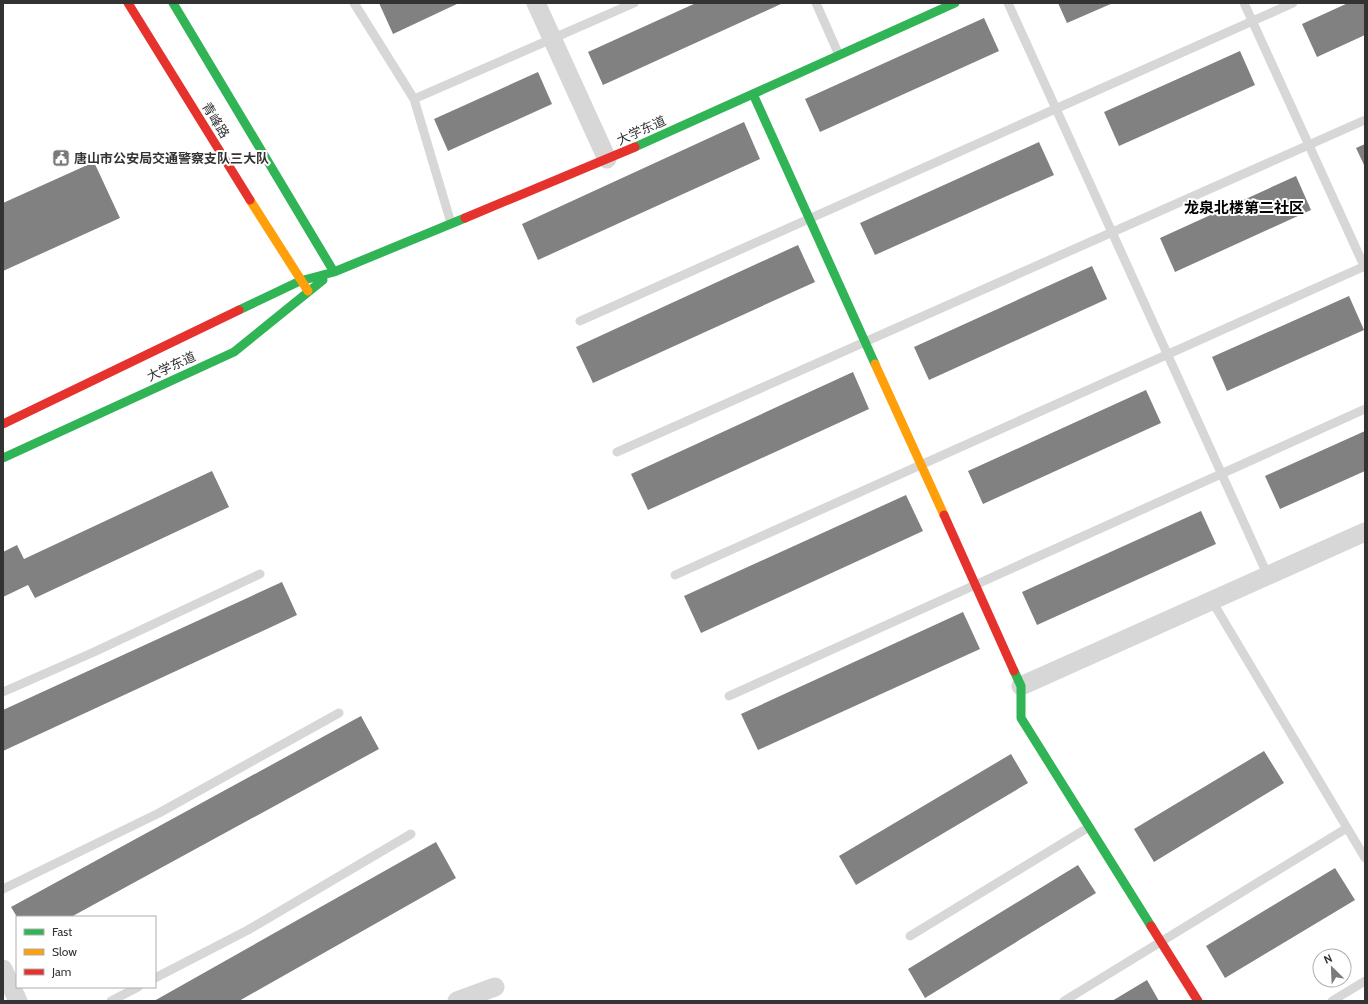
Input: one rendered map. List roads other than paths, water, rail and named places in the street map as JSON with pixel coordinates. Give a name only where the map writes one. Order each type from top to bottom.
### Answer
[{"type":"street","name":"青峰路","points":[[128,3],[300,281],[308,291]]},
{"type":"street","name":"青峰路","points":[[172,3],[334,272]]},
{"type":"street","points":[[536,3],[608,159]]},
{"type":"street","name":"大学东道","points":[[3,424],[300,281],[334,272],[608,159],[955,3]]},
{"type":"street","points":[[753,94],[1021,686],[1021,718],[1198,1001]]},
{"type":"street","name":"大学东道","points":[[3,458],[234,352],[308,291],[334,272]]},
{"type":"street","points":[[1021,686],[1365,532]]},
{"type":"street","points":[[3,969],[18,1001]]},
{"type":"street","points":[[457,1001],[495,987]]},
{"type":"lane","points":[[354,3],[414,99],[451,224]]},
{"type":"lane","points":[[414,99],[634,3]]},
{"type":"lane","points":[[816,3],[838,55]]},
{"type":"lane","points":[[1008,3],[1268,576]]},
{"type":"lane","points":[[675,575],[1365,267],[1244,3]]},
{"type":"lane","points":[[580,321],[1293,3]]},
{"type":"lane","points":[[617,452],[1365,120]]},
{"type":"lane","points":[[729,696],[1365,409]]},
{"type":"lane","points":[[3,692],[94,652],[260,574]]},
{"type":"lane","points":[[1212,601],[1365,858]]},
{"type":"lane","points":[[3,889],[159,813],[338,713]]},
{"type":"lane","points":[[910,936],[1089,827]]},
{"type":"lane","points":[[1064,1001],[1347,828]]},
{"type":"lane","points":[[156,977],[248,930],[411,834]]},
{"type":"lane","points":[[1332,1001],[1365,981]]},
{"type":"lane","points":[[111,1001],[136,988]]},
{"type":"place","name":"唐山市公安局交通警察支队三大队","points":[[61,158]]},
{"type":"district","name":"龙泉北楼第二社区","points":[[1244,208]]}]
